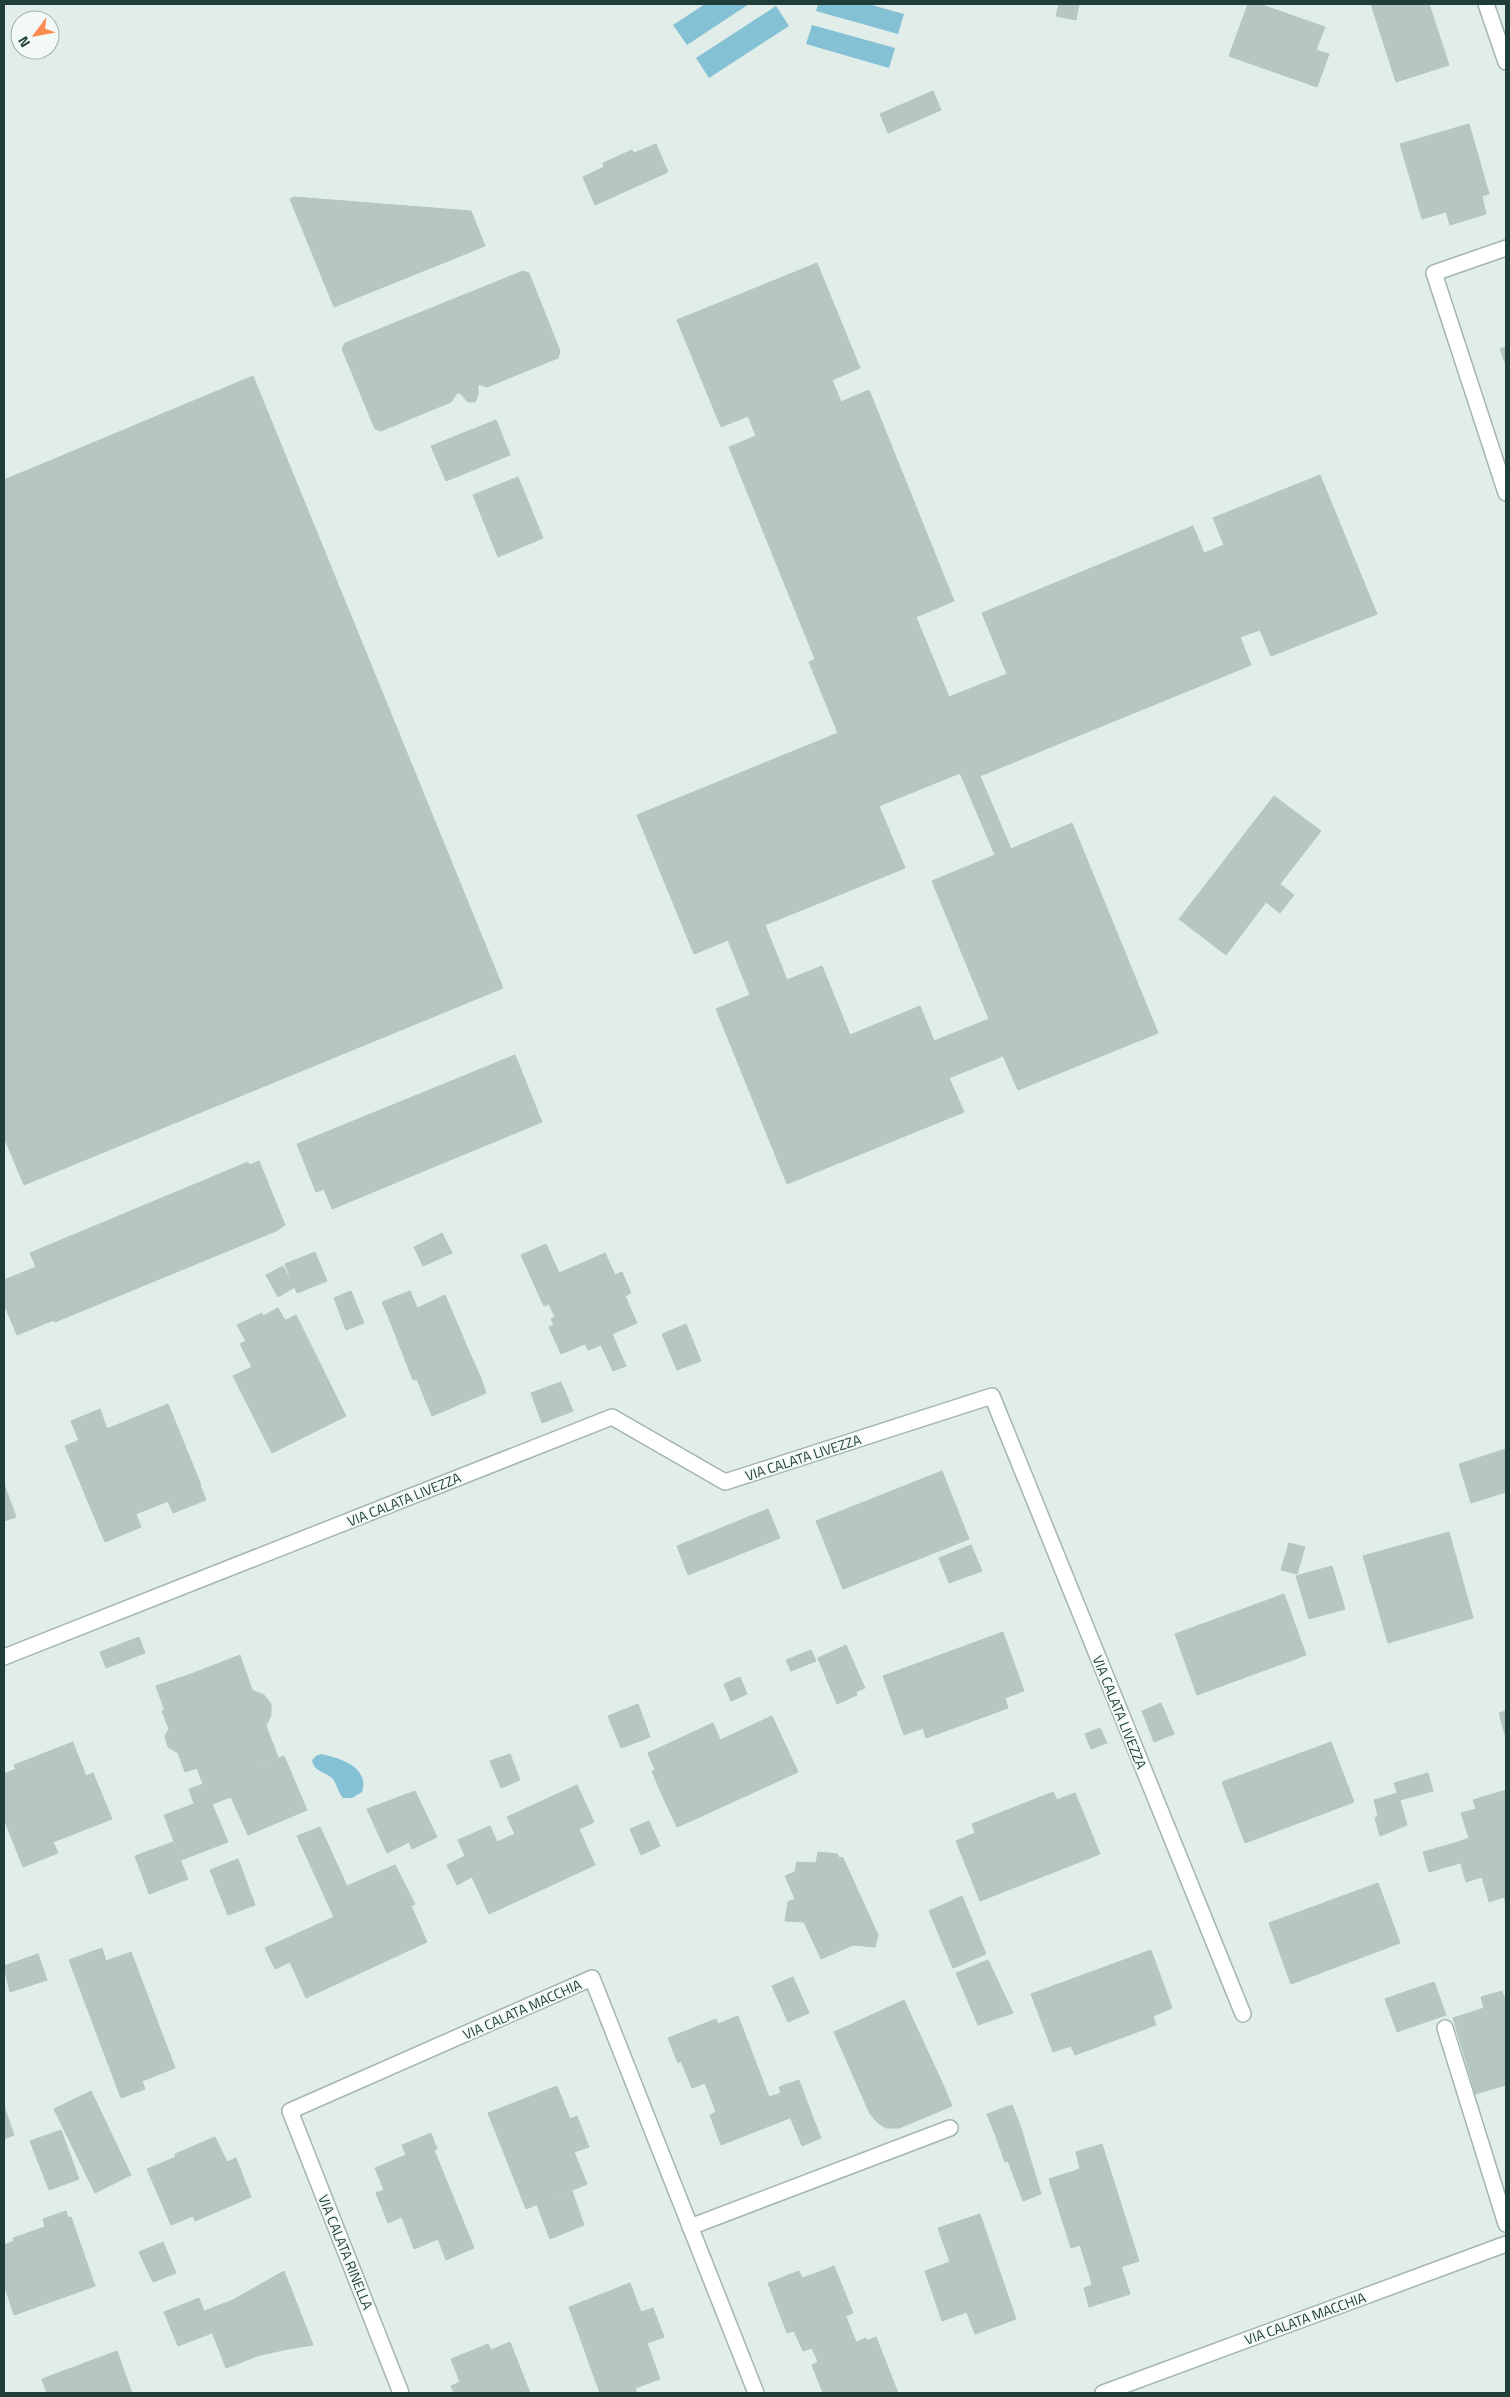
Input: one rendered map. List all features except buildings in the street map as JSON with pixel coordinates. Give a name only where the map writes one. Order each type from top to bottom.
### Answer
[{"type":"street","points":[[1486,4],[1506,62]]},
{"type":"street","points":[[1506,248],[1434,274],[1506,493]]},
{"type":"street","name":"VIA CALATA LIVEZZA","points":[[4,1657],[612,1417],[726,1482],[992,1396],[1243,2014]]},
{"type":"street","name":"VIA CALATA MACCHIA","points":[[290,2112],[592,1978],[756,2393]]},
{"type":"street","points":[[1445,2028],[1506,2224]]},
{"type":"street","name":"VIA CALATA RINELLA","points":[[290,2112],[401,2393]]},
{"type":"street","points":[[690,2227],[950,2128]]},
{"type":"street","name":"VIA CALATA MACCHIA","points":[[1103,2393],[1506,2244]]},
{"type":"water","points":[[705,4],[749,4],[687,45],[673,25]]},
{"type":"water","points":[[818,4],[868,4],[904,14],[898,34],[816,11]]},
{"type":"water","points":[[776,6],[789,26],[709,78],[696,58]]},
{"type":"water","points":[[812,25],[895,48],[889,68],[806,44]]},
{"type":"water","points":[[321,1754],[344,1761],[358,1770],[362,1776],[362,1792],[352,1798],[343,1798],[333,1779],[318,1770],[313,1764],[312,1760]]}]
